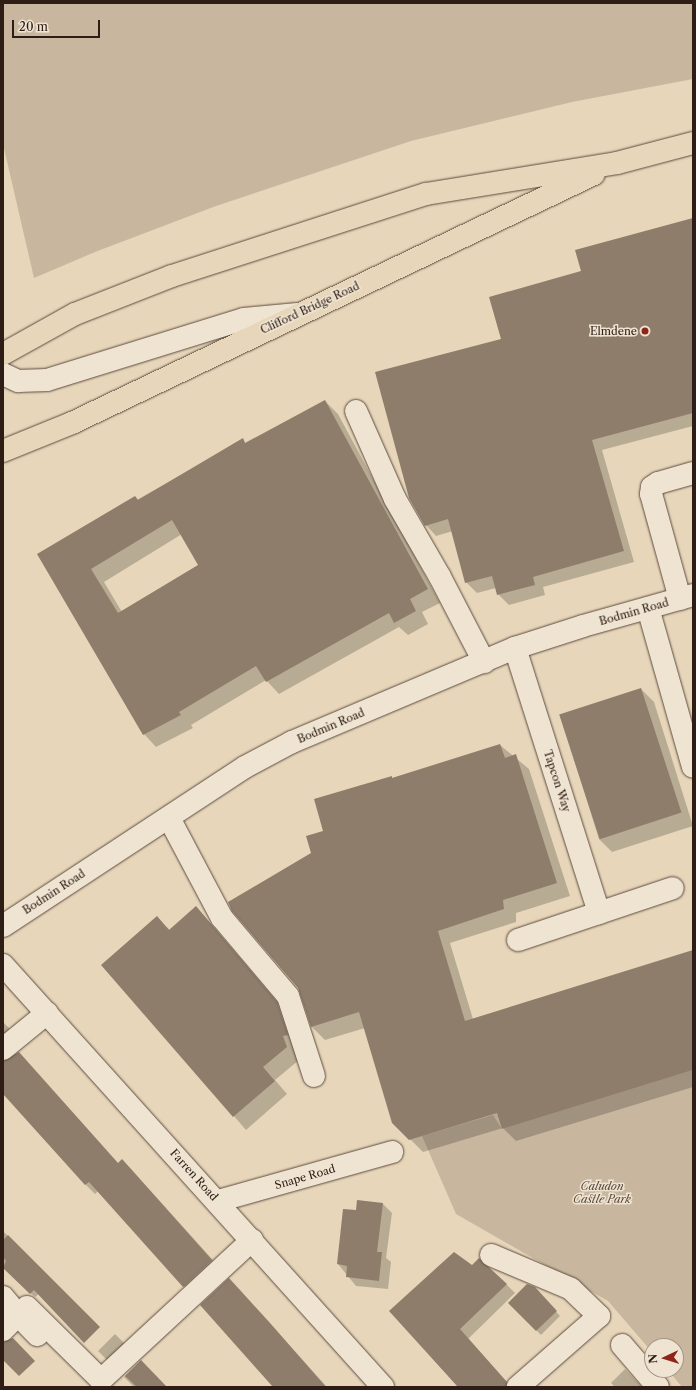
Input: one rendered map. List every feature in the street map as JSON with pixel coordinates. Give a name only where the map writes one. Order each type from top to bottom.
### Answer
[{"type":"main road","name":"Clifford Bridge Road","points":[[3,354],[75,314],[172,276],[426,194],[617,163],[693,143]]},
{"type":"main road","name":"Clifford Bridge Road","points":[[3,451],[72,423],[617,163]]},
{"type":"street","points":[[3,374],[18,381],[47,380],[244,319],[298,314]]},
{"type":"street","points":[[356,411],[395,499],[440,577],[484,662]]},
{"type":"street","points":[[686,597],[651,494],[652,487],[658,483],[693,474]]},
{"type":"street","name":"Bodmin Road","points":[[3,926],[245,767],[292,742],[515,648],[686,597]]},
{"type":"street","points":[[648,608],[693,767]]},
{"type":"street","name":"Tapcon Way","points":[[515,648],[599,913]]},
{"type":"street","points":[[169,818],[222,918],[288,996],[314,1076]]},
{"type":"street","points":[[518,940],[673,888]]},
{"type":"street","name":"Farren Road","points":[[3,965],[218,1201],[383,1387]]},
{"type":"street","points":[[3,1050],[47,1013]]},
{"type":"street","name":"Snape Road","points":[[218,1201],[392,1152]]},
{"type":"street","points":[[3,1297],[23,1311],[105,1383],[252,1240]]},
{"type":"street","points":[[491,1256],[571,1289],[599,1316],[518,1387]]},
{"type":"street","points":[[3,1330],[23,1311]]},
{"type":"street","points":[[23,1311],[66,1366]]},
{"type":"street","points":[[622,1346],[658,1387]]},
{"type":"green space","points":[[3,3],[693,3],[693,79],[572,102],[411,141],[216,206],[95,252],[34,278],[3,144]]},
{"type":"green space","name":"Caludon Castle Park","points":[[693,1070],[693,1387],[682,1387],[675,1378],[684,1378],[684,1338],[644,1338],[644,1343],[608,1301],[456,1214],[422,1136],[493,1115],[502,1129]]},
{"type":"building","points":[[693,218],[693,413],[592,440],[624,551],[533,577],[535,585],[497,595],[492,576],[465,583],[448,519],[425,526],[409,498],[375,372],[501,339],[489,297],[581,271],[575,250]]},
{"type":"building","points":[[325,400],[428,589],[410,599],[416,611],[394,623],[389,613],[266,682],[256,666],[179,712],[181,715],[143,735],[37,554],[135,496],[138,500],[243,438],[245,443]],"holes":[[[172,520],[198,565],[118,613],[91,569]]]},
{"type":"building","points":[[641,688],[681,813],[600,839],[559,715]]},
{"type":"building","points":[[500,744],[505,758],[516,754],[557,883],[503,900],[504,909],[438,931],[465,1021],[693,950],[693,1070],[502,1129],[497,1113],[409,1140],[392,1123],[359,1012],[311,1027],[298,988],[232,911],[228,902],[311,853],[306,836],[323,831],[314,799],[392,776],[392,778]]},
{"type":"building","points":[[196,906],[277,1002],[288,1035],[283,1036],[287,1047],[263,1067],[275,1081],[233,1117],[101,965],[157,916],[169,930]]},
{"type":"building","points":[[19,1052],[118,1163],[122,1159],[212,1260],[183,1287],[89,1182],[85,1185],[3,1094],[3,1061]]},
{"type":"building","points":[[357,1200],[383,1203],[377,1252],[382,1252],[379,1281],[346,1277],[347,1266],[337,1264],[343,1209],[356,1210]]},
{"type":"building","points":[[8,1235],[100,1327],[84,1343],[34,1290],[30,1294],[3,1268],[6,1261],[3,1257],[3,1240]]},
{"type":"building","points":[[454,1252],[472,1265],[479,1258],[507,1284],[460,1329],[507,1382],[506,1387],[458,1387],[389,1311]]},
{"type":"building","points":[[229,1278],[326,1387],[273,1387],[200,1305]]},
{"type":"building","points":[[527,1284],[535,1287],[557,1311],[536,1331],[508,1303]]},
{"type":"building","points":[[13,1338],[35,1361],[19,1376],[3,1360],[3,1342]]},
{"type":"building","points":[[141,1360],[167,1387],[137,1387],[125,1376]]},
{"type":"place","name":"Elmdene","points":[[645,331]]}]
